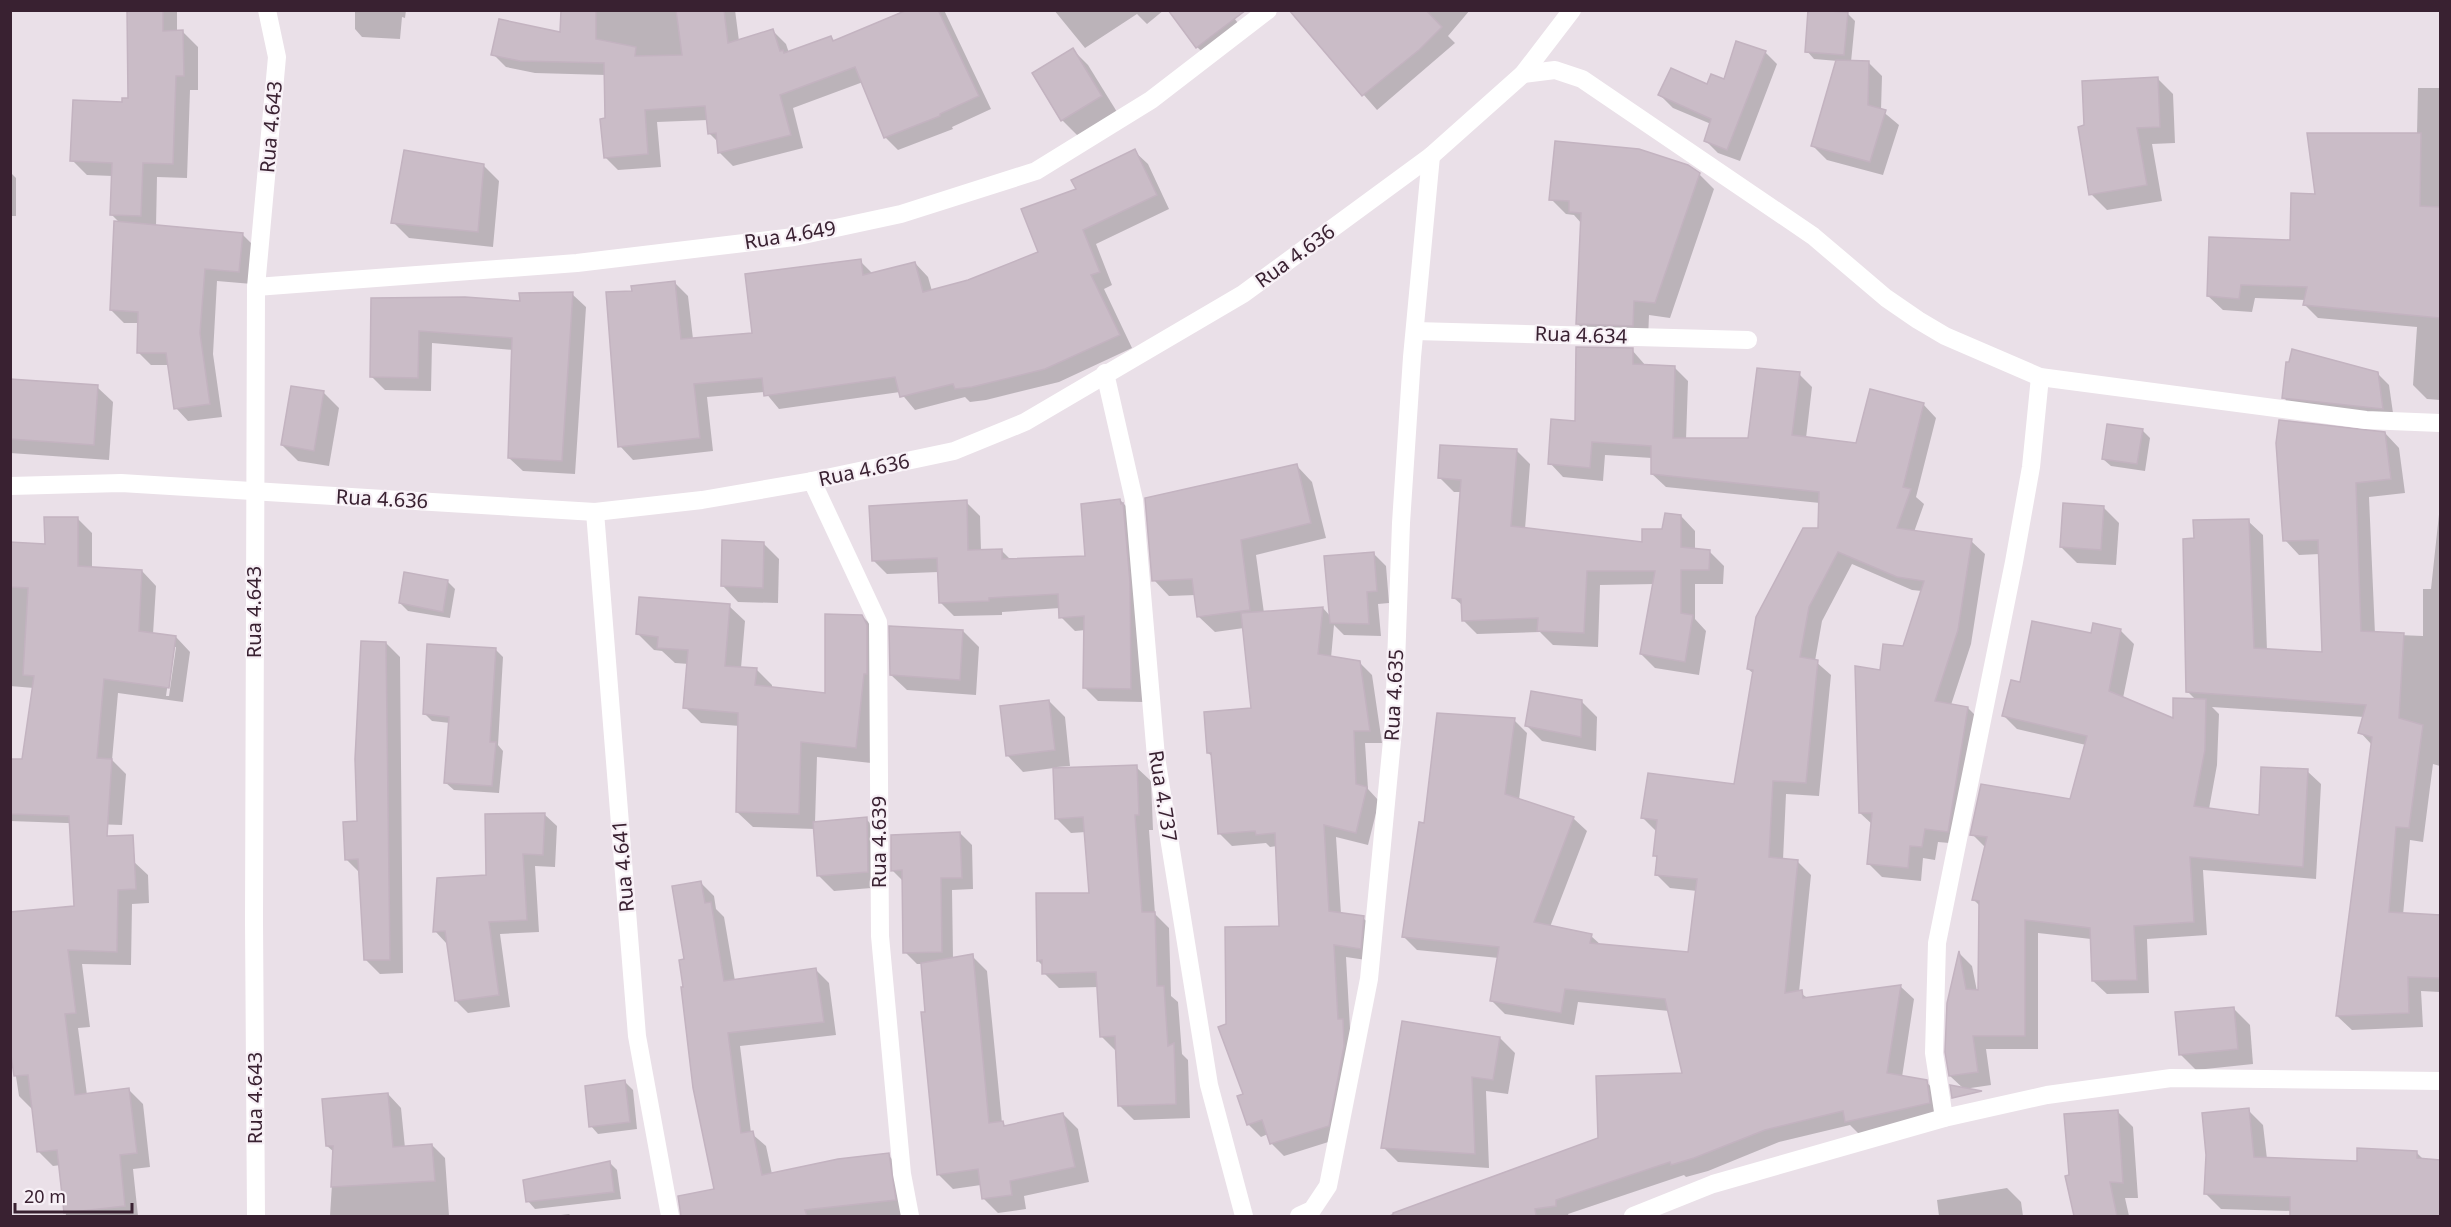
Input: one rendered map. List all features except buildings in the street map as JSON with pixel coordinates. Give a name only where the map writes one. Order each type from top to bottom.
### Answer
[{"type":"street","name":"Rua 4.643","points":[[256,1216],[254,492],[256,287],[277,57],[267,10]]},
{"type":"street","name":"Rua 4.649","points":[[256,287],[577,263],[794,237],[901,214],[1036,171],[1151,100],[1268,10]]},
{"type":"street","name":"Rua 4.636","points":[[10,486],[121,483],[595,512],[702,500],[812,481],[954,451],[1025,422],[1243,294],[1431,156],[1523,74],[1572,10]]},
{"type":"street","points":[[1523,74],[1555,70],[1582,79],[1813,236],[1886,298],[1918,320],[1945,336],[2040,377],[2366,420],[2440,423]]},
{"type":"street","name":"Rua 4.635","points":[[1299,1216],[1312,1210],[1328,1186],[1369,979],[1394,720],[1401,523],[1431,156]]},
{"type":"street","name":"Rua 4.634","points":[[1415,331],[1748,340]]},
{"type":"street","name":"Rua 4.737","points":[[1105,373],[1134,500],[1156,757],[1207,1073],[1244,1216]]},
{"type":"street","points":[[1944,1118],[1934,1053],[1937,943],[2014,562],[2031,467],[2040,377]]},
{"type":"street","name":"Rua 4.639","points":[[812,481],[878,622],[880,936],[902,1174],[910,1216]]},
{"type":"street","name":"Rua 4.641","points":[[595,512],[637,1036],[670,1216]]},
{"type":"street","points":[[1633,1216],[1713,1184],[1944,1118],[2047,1095],[2171,1078],[2440,1081]]}]
